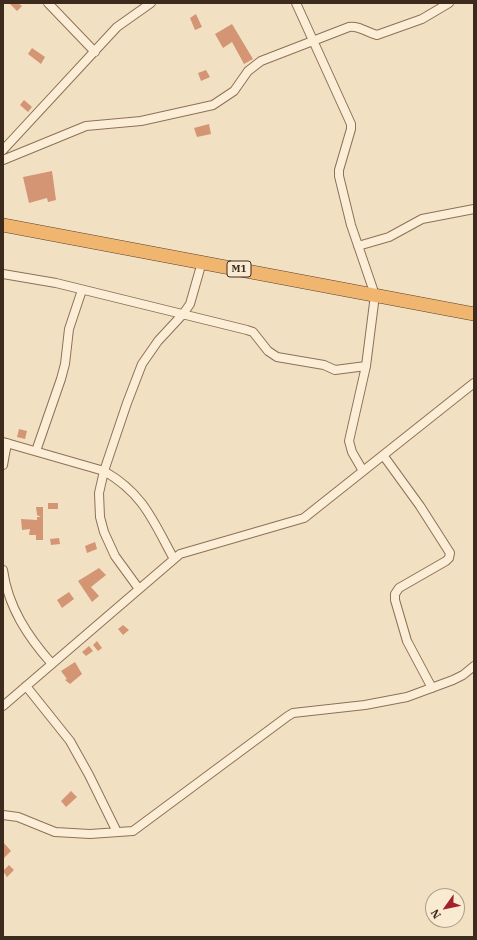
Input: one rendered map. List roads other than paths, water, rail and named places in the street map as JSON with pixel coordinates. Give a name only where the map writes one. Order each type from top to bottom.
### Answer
[{"type":"highway","name":"M1","points":[[3,225],[474,314]]},
{"type":"street","points":[[48,3],[94,52]]},
{"type":"street","points":[[3,150],[117,27],[151,3]]},
{"type":"street","points":[[296,3],[351,124],[351,129],[339,170],[339,176],[350,225],[375,296],[366,366],[349,442],[352,452],[363,471]]},
{"type":"street","points":[[3,160],[86,126],[142,121],[213,105],[234,91],[248,71],[261,61],[353,26],[370,34],[378,34],[422,19],[450,3]]},
{"type":"street","points":[[358,246],[389,237],[422,219],[474,209]]},
{"type":"street","points":[[139,589],[115,556],[104,532],[100,517],[99,493],[104,471],[142,364],[162,336],[183,314],[190,304],[202,262]]},
{"type":"street","points":[[3,274],[56,283],[253,332],[268,351],[277,357],[324,365],[335,370],[366,366]]},
{"type":"street","points":[[36,451],[61,379],[65,364],[69,329],[82,290]]},
{"type":"street","points":[[3,706],[180,554],[192,549],[304,518],[474,383]]},
{"type":"street","points":[[3,465],[5,442],[104,471],[128,486],[145,506],[174,559]]},
{"type":"street","points":[[383,455],[420,506],[450,554],[446,561],[399,588],[395,594],[395,600],[407,640],[432,688]]},
{"type":"street","points":[[3,570],[4,587],[19,618],[39,649],[52,664]]},
{"type":"street","points":[[3,815],[18,817],[55,832],[90,834],[133,830],[281,720],[293,713],[366,705],[407,697],[463,675],[474,666]]},
{"type":"street","points":[[26,686],[70,741],[89,775],[117,832]]}]
